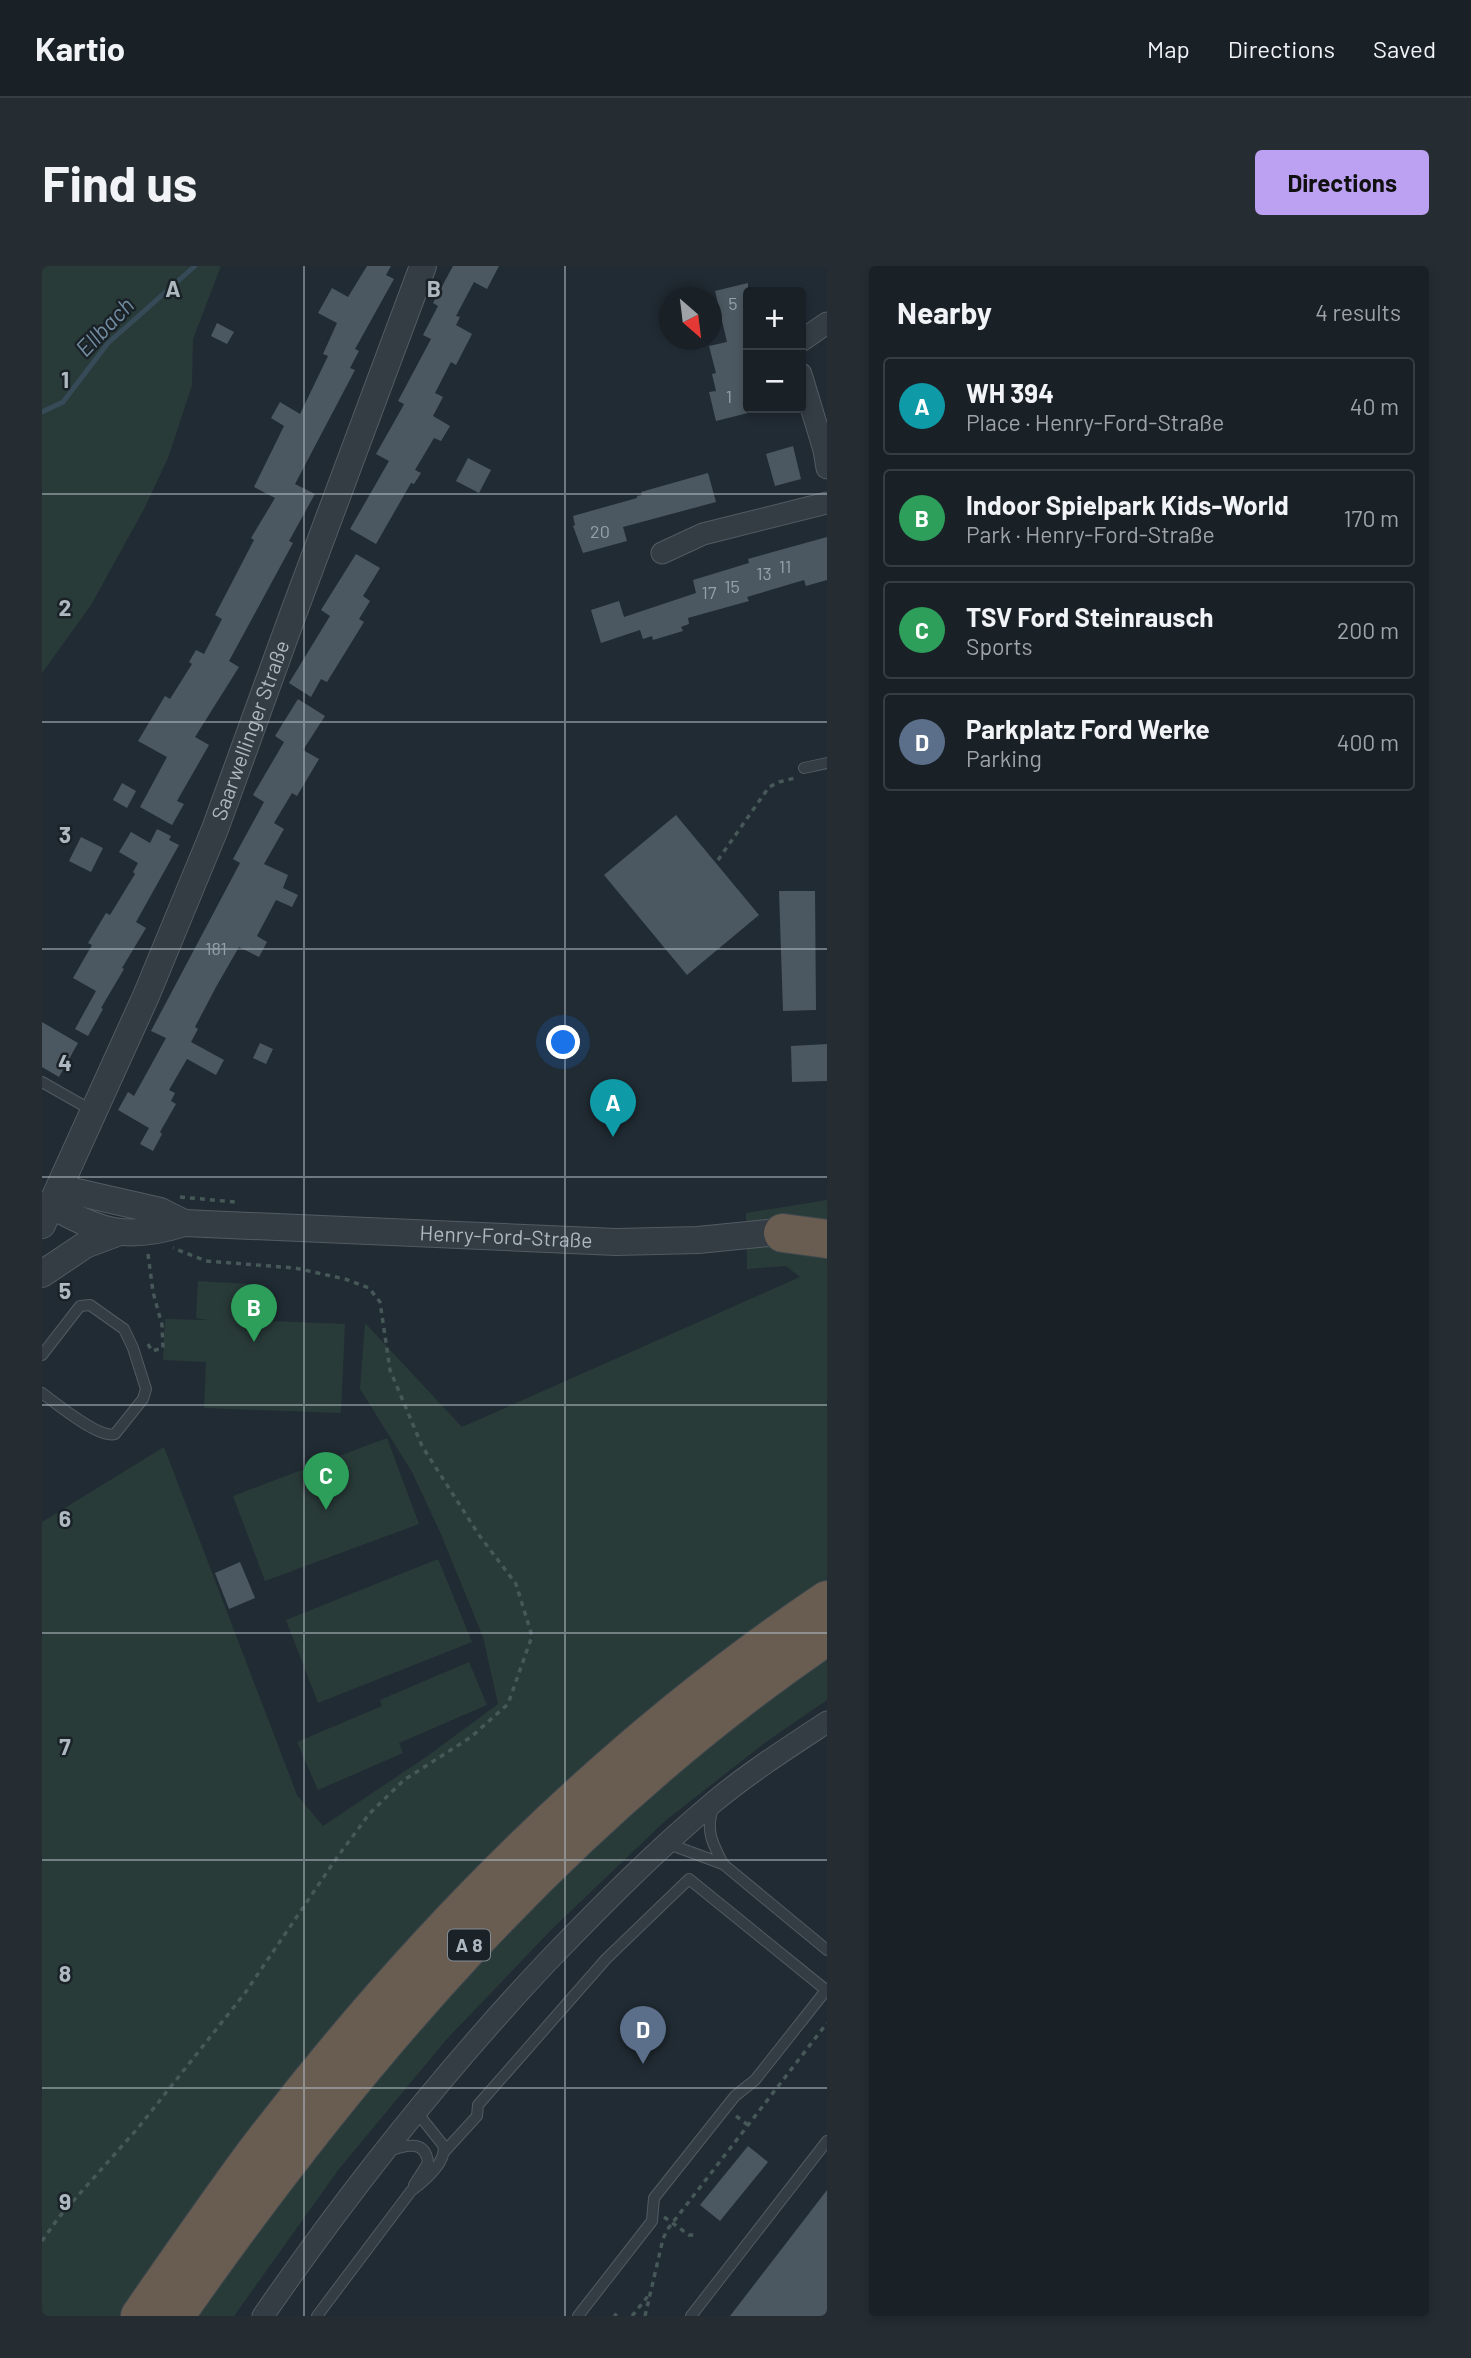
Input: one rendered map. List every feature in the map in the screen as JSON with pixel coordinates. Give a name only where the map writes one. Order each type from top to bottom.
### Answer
[{"type":"highway","points":[[783,1233],[827,1238]]},
{"type":"highway","points":[[787,1627],[827,1590]]},
{"type":"highway","name":"A 8","points":[[140,2316],[257,2152],[330,2061],[440,1934],[608,1770],[697,1696],[827,1600]]},
{"type":"highway","name":"A 8","points":[[175,2316],[281,2169],[411,2009],[472,1942],[550,1864],[714,1719],[827,1636]]},
{"type":"street","name":"Saarwellinger Straße","points":[[51,1206],[146,996],[215,829],[423,266]]},
{"type":"street","points":[[806,338],[827,323]]},
{"type":"street","points":[[806,391],[827,468]]},
{"type":"street","points":[[662,554],[703,534],[827,503]]},
{"type":"street","name":"Henry-Ford-Straße","points":[[51,1206],[160,1211],[184,1223]]},
{"type":"street","name":"Henry-Ford-Straße","points":[[51,1206],[94,1227],[117,1233],[152,1232],[184,1223],[616,1241],[698,1240],[783,1233],[827,1225]]},
{"type":"street","points":[[42,1274],[85,1245],[117,1233]]},
{"type":"street","points":[[263,2316],[415,2110],[512,2000],[595,1912],[666,1843],[716,1800],[827,1721]]},
{"type":"lane","points":[[805,772],[827,763]]},
{"type":"lane","points":[[42,1082],[93,1111]]},
{"type":"lane","points":[[42,1355],[80,1306],[90,1305],[124,1329],[146,1389],[139,1404],[115,1434],[110,1436],[97,1431],[42,1393]]},
{"type":"lane","points":[[716,1800],[709,1820],[709,1832],[723,1864]]},
{"type":"lane","points":[[666,1843],[723,1864],[827,1950]]},
{"type":"lane","points":[[411,2191],[423,2182],[445,2151],[477,2116],[478,2105],[580,1988],[633,1932],[689,1879],[827,1989],[755,2080],[736,2096],[654,2198],[652,2221],[578,2316]]},
{"type":"lane","points":[[415,2110],[438,2137],[445,2151]]},
{"type":"lane","points":[[691,2316],[827,2141]]},
{"type":"lane","points":[[317,2316],[411,2191],[428,2163],[425,2153],[418,2145],[412,2144],[380,2155]]},
{"type":"path","points":[[718,860],[769,787],[805,772]]},
{"type":"path","points":[[42,2241],[59,2217],[138,2128],[245,1993],[370,1813],[404,1780],[471,1737],[508,1704],[532,1636],[516,1584],[479,1535],[422,1446],[390,1370],[380,1302],[369,1288],[345,1279],[295,1268],[206,1261],[173,1247],[152,1232],[148,1264],[162,1325],[163,1348],[152,1351],[149,1346]]},
{"type":"path","points":[[645,2316],[663,2239],[673,2222],[827,2024]]},
{"type":"path","points":[[653,2211],[689,2235],[698,2235]]},
{"type":"path","points":[[632,2316],[649,2294]]},
{"type":"shaded area","points":[[42,266],[221,266],[193,339],[192,385],[168,458],[144,509],[91,605],[42,673]]},
{"type":"shaded area","points":[[827,1200],[827,1700],[766,1742],[665,1821],[550,1931],[446,2040],[339,2169],[234,2316],[42,2316],[42,1522],[164,1447],[297,1795],[323,1826],[429,1755],[498,1704],[483,1637],[440,1532],[412,1472],[360,1389],[365,1323],[462,1427],[800,1277],[786,1266],[747,1269],[746,1213]]},
{"type":"shaded area","points":[[198,1281],[250,1284],[248,1320],[345,1324],[341,1413],[204,1408],[206,1362],[163,1360],[165,1319],[208,1320],[196,1318]]},
{"type":"shaded area","points":[[387,1438],[419,1524],[265,1581],[233,1496]]},
{"type":"shaded area","points":[[438,1559],[472,1642],[318,1703],[286,1620]]},
{"type":"shaded area","points":[[469,1662],[487,1705],[399,1743],[403,1753],[318,1790],[297,1742],[382,1706],[380,1700]]},
{"type":"building","points":[[367,266],[391,266],[386,275],[394,279],[355,349],[359,351],[350,368],[355,370],[295,484],[315,494],[289,541],[293,543],[229,661],[239,667],[195,737],[209,745],[177,801],[184,804],[172,825],[140,807],[167,757],[138,741],[165,696],[170,699],[192,664],[189,662],[196,650],[204,654],[222,619],[215,615],[254,540],[251,538],[275,498],[254,487],[284,426],[271,418],[280,402],[300,414],[328,356],[323,354],[337,323],[318,313],[332,288],[348,297]]},
{"type":"building","points":[[453,266],[499,266],[487,289],[474,282],[456,316],[460,317],[456,325],[472,334],[456,365],[451,362],[435,393],[443,397],[433,416],[450,426],[441,441],[434,438],[415,470],[421,473],[414,484],[411,483],[376,544],[350,529],[389,461],[376,454],[404,404],[398,401],[431,339],[423,335],[438,306],[433,303]]},
{"type":"building","points":[[748,283],[748,287],[743,287],[743,413],[748,413],[716,421],[709,392],[716,391],[712,374],[716,373],[710,350],[722,350],[722,343],[727,342],[722,321],[722,289]]},
{"type":"building","points":[[217,323],[234,332],[227,344],[211,336]]},
{"type":"building","points":[[793,446],[801,479],[775,486],[766,454]]},
{"type":"building","points":[[468,458],[491,470],[479,493],[456,481]]},
{"type":"building","points":[[708,473],[716,502],[623,527],[627,541],[583,553],[573,526],[573,516],[637,498],[642,495],[641,492]]},
{"type":"building","points":[[827,537],[827,580],[806,586],[804,580],[747,597],[749,601],[688,618],[689,624],[681,627],[683,631],[653,640],[652,636],[643,639],[640,630],[601,643],[591,610],[619,601],[624,617],[696,593],[693,580],[749,563],[748,559]]},
{"type":"building","points":[[356,554],[380,568],[363,596],[370,601],[359,619],[364,622],[327,682],[321,679],[311,697],[289,683],[330,616],[321,610]]},
{"type":"building","points":[[298,699],[325,716],[303,750],[319,759],[297,796],[292,793],[274,823],[284,829],[264,864],[288,875],[283,888],[298,895],[292,907],[276,900],[257,936],[267,942],[259,957],[239,947],[216,987],[195,1027],[198,1029],[191,1042],[224,1060],[216,1075],[187,1059],[169,1090],[175,1093],[171,1101],[176,1104],[153,1151],[140,1144],[149,1128],[118,1110],[128,1092],[134,1096],[166,1038],[151,1031],[240,863],[233,859],[264,802],[253,795],[284,742],[275,736]]},
{"type":"building","points":[[122,783],[136,791],[127,808],[113,800]]},
{"type":"building","points":[[676,815],[759,915],[687,975],[604,875]]},
{"type":"building","points":[[157,829],[171,836],[169,840],[179,845],[136,922],[146,928],[122,968],[124,969],[88,1036],[75,1029],[96,991],[73,978],[92,945],[88,943],[106,913],[110,915],[135,874],[133,872],[138,863],[119,852],[131,832],[150,843]]},
{"type":"building","points":[[81,837],[103,848],[91,872],[69,861]]},
{"type":"building","points":[[779,891],[815,891],[816,1010],[783,1011]]},
{"type":"building","points":[[42,1022],[78,1043],[59,1077],[42,1067]]},
{"type":"building","points":[[260,1043],[273,1049],[266,1064],[253,1058]]},
{"type":"building","points":[[827,1044],[827,1081],[792,1082],[791,1046]]},
{"type":"building","points":[[240,1562],[255,1598],[229,1609],[215,1573]]},
{"type":"building","points":[[748,2146],[768,2162],[720,2221],[700,2205]]},
{"type":"building","points":[[827,2190],[827,2316],[730,2316]]},
{"type":"waterway","name":"Ellbach","points":[[42,412],[63,402],[108,343],[195,266]]},
{"type":"place","name":"WH 394","points":[[613,1137]]},
{"type":"place","name":"Indoor Spielpark Kids-World","points":[[254,1342]]},
{"type":"place","name":"TSV Ford Steinrausch","points":[[326,1510]]},
{"type":"place","name":"Parkplatz Ford Werke","points":[[643,2064]]}]
